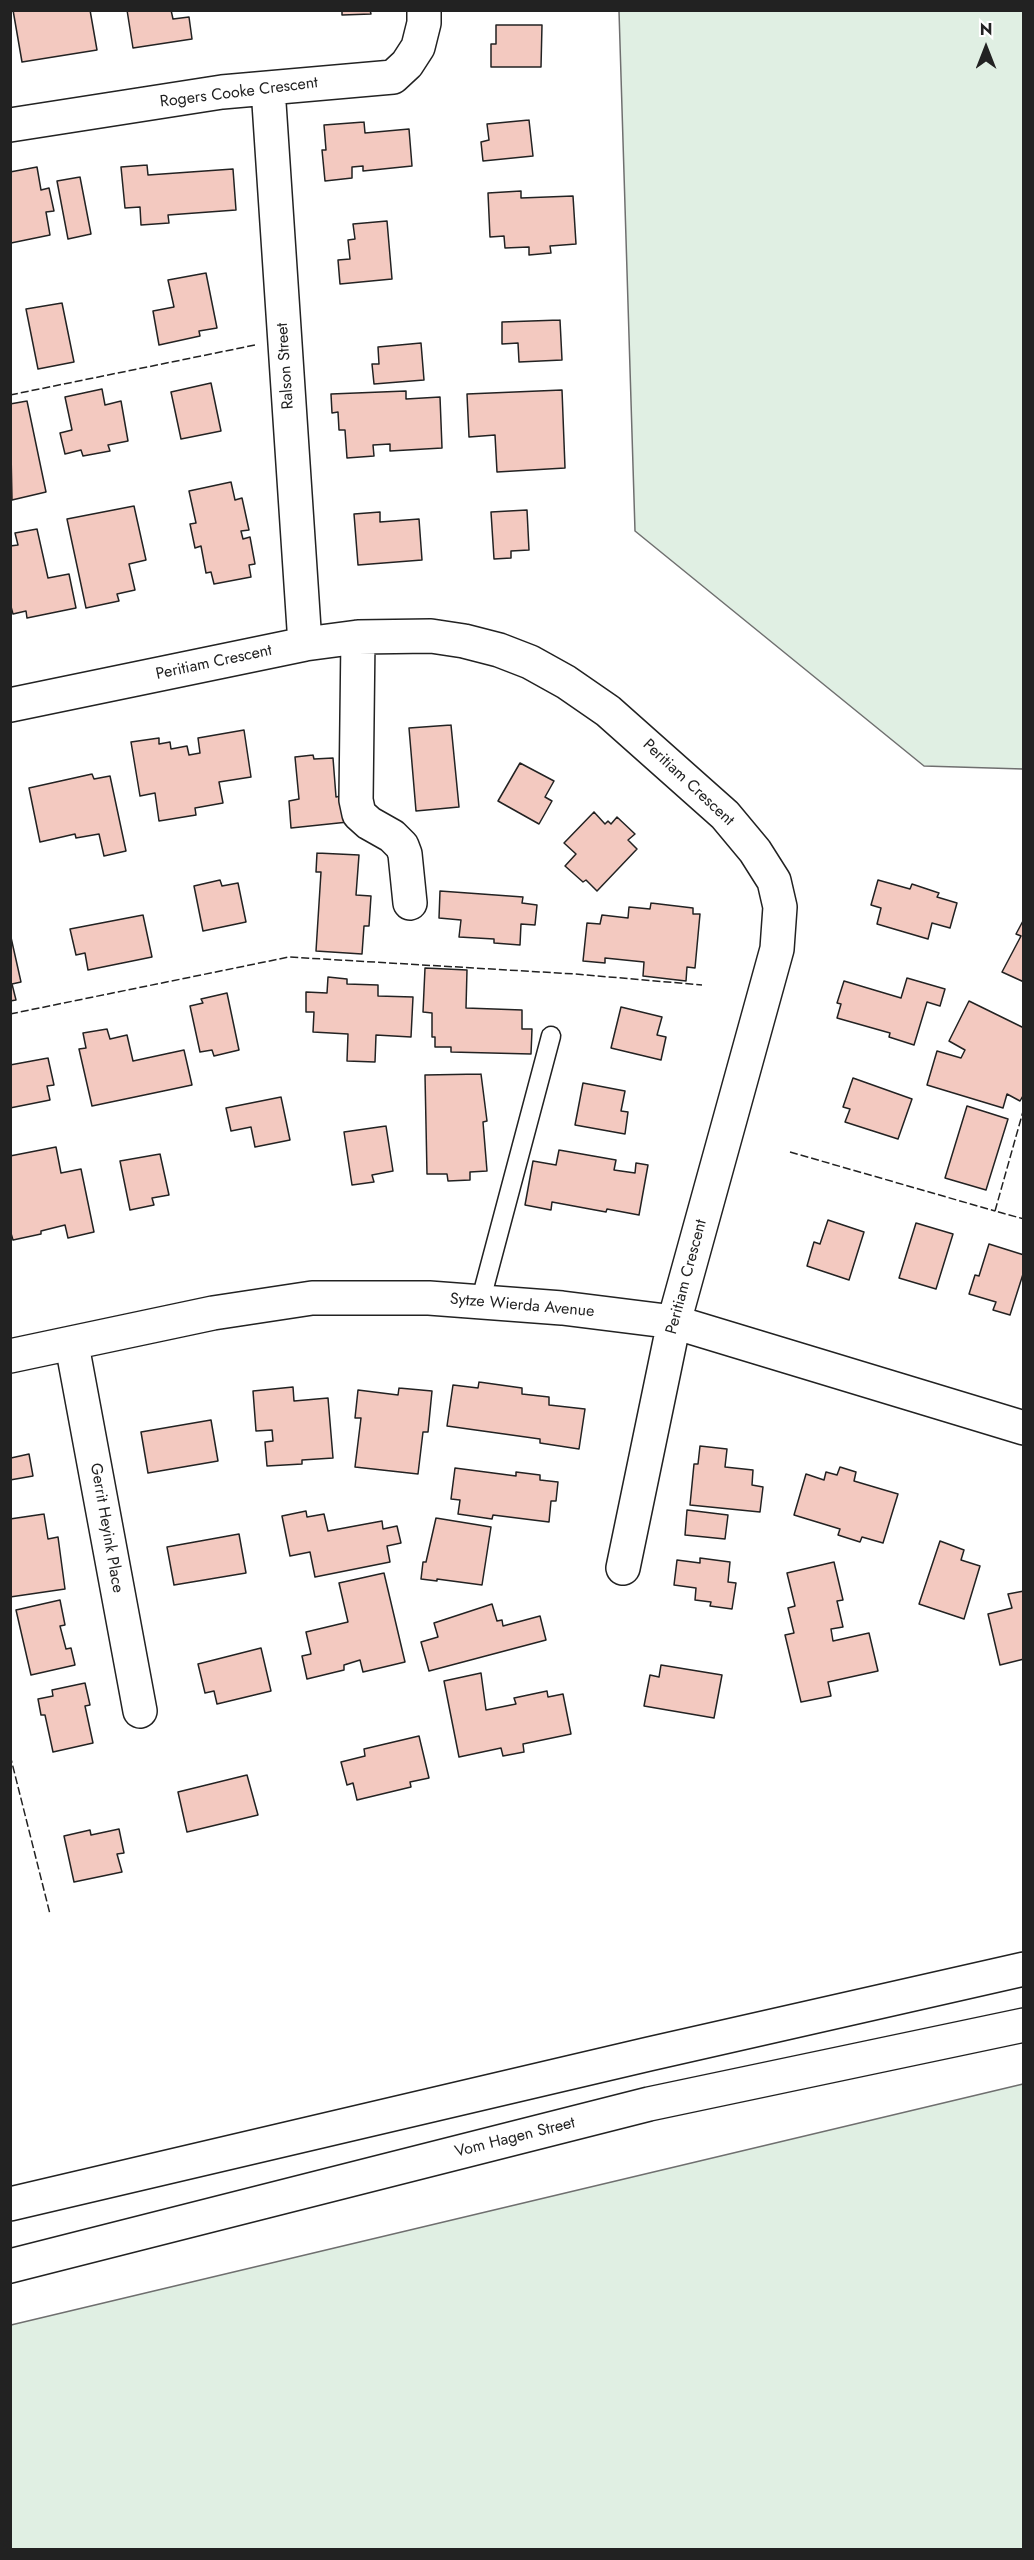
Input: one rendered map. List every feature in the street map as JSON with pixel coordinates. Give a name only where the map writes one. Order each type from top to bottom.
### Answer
[{"type":"street","name":"Rogers Cooke Crescent","points":[[10,125],[222,92],[393,77],[407,64],[418,47],[424,22],[424,10]]},
{"type":"street","name":"Ralson Street","points":[[268,88],[305,644]]},
{"type":"street","name":"Peritiam Crescent","points":[[10,705],[305,644],[358,637],[431,636],[464,641],[499,650],[530,662],[566,682],[608,711],[717,808],[755,851],[774,881],[780,908],[777,949],[674,1322],[623,1568]]},
{"type":"street","points":[[358,637],[356,800],[359,814],[369,823],[392,836],[402,846],[405,854],[410,903]]},
{"type":"street","name":"Sytze Wierda Avenue","points":[[10,1356],[213,1313],[312,1298],[429,1298],[562,1308],[674,1322],[1023,1428]]},
{"type":"street","name":"Gerrit Heyink Place","points":[[72,1344],[140,1711]]},
{"type":"street","points":[[10,2204],[1023,1969]]},
{"type":"street","name":"Vom Hagen Street","points":[[10,2266],[649,2104],[1023,2025]]},
{"type":"lane","points":[[480,1303],[551,1036]]},
{"type":"green space","points":[[619,11],[1023,11],[1023,769],[924,766],[635,531]]},
{"type":"green space","points":[[1023,2084],[1023,2549],[11,2549],[11,2325]]},
{"type":"building","points":[[13,10],[90,10],[97,50],[22,62]]},
{"type":"building","points":[[127,10],[171,10],[173,19],[189,17],[192,39],[133,48]]},
{"type":"building","points":[[342,10],[370,10],[371,14],[342,15]]},
{"type":"building","points":[[496,25],[542,25],[541,67],[491,67],[491,44],[496,44]]},
{"type":"building","points":[[529,120],[533,156],[483,161],[481,142],[489,140],[487,124]]},
{"type":"building","points":[[364,122],[365,133],[409,129],[412,166],[363,171],[363,166],[352,167],[352,178],[325,181],[322,150],[326,150],[324,125]]},
{"type":"building","points":[[147,165],[148,175],[233,169],[236,210],[168,215],[169,223],[141,225],[140,207],[125,208],[121,167]]},
{"type":"building","points":[[37,167],[41,190],[49,188],[54,211],[46,212],[50,235],[11,243],[10,172]]},
{"type":"building","points":[[80,177],[91,234],[68,239],[57,181]]},
{"type":"building","points":[[521,191],[521,198],[573,196],[576,244],[550,246],[551,253],[529,255],[529,247],[505,248],[504,236],[490,237],[488,193]]},
{"type":"building","points":[[387,221],[392,279],[340,284],[338,260],[350,259],[348,240],[355,239],[353,224]]},
{"type":"building","points":[[206,273],[217,328],[199,331],[200,336],[159,345],[153,311],[174,307],[168,280]]},
{"type":"building","points":[[62,303],[74,362],[38,369],[26,309]]},
{"type":"building","points":[[560,320],[562,360],[519,362],[518,343],[502,344],[502,322]]},
{"type":"building","points":[[421,343],[424,380],[374,384],[372,364],[379,364],[378,347]]},
{"type":"building","points":[[211,383],[221,431],[181,439],[171,392]]},
{"type":"building","points":[[102,389],[105,405],[121,401],[128,441],[108,445],[110,451],[83,456],[81,450],[65,454],[60,433],[72,430],[65,397]]},
{"type":"building","points":[[562,390],[565,468],[497,472],[495,435],[469,437],[467,394]]},
{"type":"building","points":[[406,391],[406,399],[440,397],[442,448],[390,451],[390,444],[373,445],[374,456],[347,458],[345,430],[339,430],[338,412],[332,413],[331,394]]},
{"type":"building","points":[[27,401],[46,492],[12,500],[10,404]]},
{"type":"building","points":[[231,482],[235,500],[242,498],[249,530],[241,531],[243,539],[250,537],[255,564],[249,565],[251,577],[214,584],[211,572],[206,573],[201,546],[195,548],[190,524],[196,523],[189,491]]},
{"type":"building","points":[[134,506],[146,560],[129,564],[135,590],[117,594],[119,601],[86,608],[67,519]]},
{"type":"building","points":[[527,510],[529,550],[511,551],[511,558],[494,559],[491,512]]},
{"type":"building","points":[[380,512],[380,522],[419,519],[422,560],[358,565],[354,514]]},
{"type":"building","points":[[37,529],[48,578],[69,574],[76,608],[27,618],[26,611],[13,614],[10,603],[10,546],[18,545],[15,533]]},
{"type":"building","points":[[451,725],[459,807],[416,811],[409,728]]},
{"type":"building","points":[[244,730],[251,777],[219,782],[223,803],[195,808],[196,815],[159,821],[155,793],[140,796],[131,742],[159,738],[159,744],[170,742],[171,749],[187,746],[189,755],[200,753],[198,738]]},
{"type":"building","points":[[313,755],[314,759],[333,758],[336,797],[345,795],[348,822],[291,828],[289,801],[299,799],[295,757]]},
{"type":"building","points":[[520,763],[554,781],[545,797],[552,801],[539,824],[498,801]]},
{"type":"building","points":[[92,774],[94,779],[110,776],[126,851],[104,856],[99,834],[76,838],[75,834],[40,842],[29,788]]},
{"type":"building","points":[[594,812],[605,824],[608,821],[611,824],[617,817],[635,834],[628,840],[637,849],[597,891],[586,880],[583,882],[565,866],[576,854],[564,843]]},
{"type":"building","points":[[317,853],[359,855],[356,895],[371,896],[369,926],[364,926],[362,954],[316,951],[321,872],[316,872]]},
{"type":"building","points":[[220,880],[222,886],[238,883],[246,922],[203,931],[194,886]]},
{"type":"building","points":[[878,880],[910,889],[912,884],[939,893],[937,897],[957,903],[950,928],[932,923],[928,939],[877,924],[881,908],[871,905]]},
{"type":"building","points":[[440,891],[523,897],[522,903],[537,905],[535,925],[521,924],[520,945],[494,943],[494,939],[459,937],[461,920],[439,918]]},
{"type":"building","points":[[651,903],[693,908],[693,914],[700,914],[695,968],[687,967],[686,981],[643,976],[644,962],[605,958],[605,963],[583,961],[587,923],[600,924],[602,915],[628,918],[629,907],[650,909]]},
{"type":"building","points":[[143,915],[152,957],[88,970],[85,953],[76,955],[70,929]]},
{"type":"building","points":[[1024,919],[1024,982],[1002,972],[1021,936],[1016,934]]},
{"type":"building","points":[[10,933],[21,982],[12,984],[16,1000],[10,1001]]},
{"type":"building","points":[[425,968],[467,970],[466,1008],[522,1010],[522,1029],[532,1029],[531,1054],[451,1052],[451,1047],[435,1047],[435,1037],[432,1037],[432,1013],[423,1012]]},
{"type":"building","points":[[328,977],[347,979],[347,984],[378,985],[378,996],[413,997],[411,1037],[376,1035],[375,1062],[347,1061],[348,1034],[313,1032],[314,1012],[306,1012],[306,992],[327,993]]},
{"type":"building","points":[[907,978],[945,989],[940,1006],[927,1002],[914,1045],[889,1037],[890,1033],[837,1018],[841,1004],[837,1003],[844,981],[901,998]]},
{"type":"building","points":[[227,993],[239,1050],[214,1056],[212,1050],[200,1052],[190,1006],[203,1003],[201,999]]},
{"type":"building","points":[[969,1001],[1024,1028],[1024,1094],[1020,1101],[1007,1094],[1003,1108],[927,1085],[937,1051],[961,1058],[965,1050],[949,1041]]},
{"type":"building","points":[[621,1007],[662,1017],[657,1035],[666,1037],[661,1060],[611,1048]]},
{"type":"building","points":[[107,1029],[110,1039],[127,1035],[133,1061],[184,1050],[192,1085],[92,1106],[79,1049],[86,1048],[83,1033]]},
{"type":"building","points":[[48,1058],[54,1085],[47,1086],[50,1100],[10,1108],[10,1065]]},
{"type":"building","points":[[481,1074],[487,1121],[483,1122],[487,1171],[470,1172],[470,1180],[448,1181],[447,1174],[427,1174],[425,1075]]},
{"type":"building","points":[[853,1078],[912,1099],[898,1139],[845,1122],[850,1109],[843,1107]]},
{"type":"building","points":[[583,1083],[625,1091],[621,1111],[628,1112],[625,1134],[575,1125]]},
{"type":"building","points":[[281,1097],[290,1140],[255,1147],[251,1127],[231,1131],[226,1108]]},
{"type":"building","points":[[967,1106],[1008,1119],[986,1190],[945,1178]]},
{"type":"building","points":[[386,1126],[393,1171],[372,1175],[374,1182],[352,1185],[344,1132]]},
{"type":"building","points":[[56,1147],[61,1173],[81,1169],[94,1232],[68,1238],[65,1225],[41,1231],[41,1234],[13,1240],[10,1230],[10,1156]]},
{"type":"building","points":[[559,1150],[616,1160],[614,1170],[635,1173],[636,1163],[648,1165],[639,1215],[607,1209],[606,1212],[552,1202],[551,1210],[525,1205],[533,1161],[556,1165]]},
{"type":"building","points":[[160,1154],[169,1195],[152,1198],[154,1205],[130,1210],[120,1161]]},
{"type":"building","points":[[828,1220],[864,1232],[849,1280],[807,1266],[814,1242],[820,1244]]},
{"type":"building","points":[[916,1223],[953,1234],[936,1289],[899,1278]]},
{"type":"building","points":[[989,1244],[1024,1255],[1024,1271],[1010,1315],[993,1310],[996,1302],[969,1294],[975,1275],[979,1276]]},
{"type":"building","points":[[479,1382],[522,1388],[522,1394],[549,1397],[549,1405],[585,1409],[579,1449],[540,1443],[540,1439],[447,1426],[453,1385],[478,1388]]},
{"type":"building","points":[[293,1387],[294,1401],[328,1398],[333,1458],[302,1460],[302,1464],[267,1466],[265,1442],[273,1441],[272,1430],[256,1431],[253,1391]]},
{"type":"building","points":[[399,1388],[432,1391],[428,1432],[423,1432],[418,1474],[355,1467],[361,1418],[355,1418],[358,1390],[398,1395]]},
{"type":"building","points":[[211,1420],[218,1461],[148,1473],[141,1432]]},
{"type":"building","points":[[700,1446],[727,1449],[725,1467],[753,1470],[752,1485],[763,1487],[760,1512],[690,1505],[694,1464],[698,1464]]},
{"type":"building","points":[[10,1451],[11,1458],[29,1454],[33,1476],[10,1480]]},
{"type":"building","points":[[840,1467],[856,1472],[854,1481],[898,1494],[883,1543],[862,1537],[860,1542],[838,1535],[840,1529],[794,1515],[806,1474],[824,1480],[826,1472],[837,1475]]},
{"type":"building","points":[[455,1468],[516,1476],[516,1472],[540,1475],[540,1480],[558,1482],[556,1501],[551,1501],[549,1522],[493,1515],[492,1519],[458,1514],[460,1500],[451,1499]]},
{"type":"building","points":[[687,1510],[728,1515],[725,1539],[685,1535]]},
{"type":"building","points":[[306,1511],[307,1517],[324,1514],[328,1531],[382,1521],[383,1529],[397,1526],[401,1543],[387,1546],[390,1562],[315,1577],[310,1552],[290,1556],[282,1516]]},
{"type":"building","points":[[44,1514],[48,1539],[58,1537],[65,1589],[10,1597],[10,1519]]},
{"type":"building","points":[[436,1518],[491,1527],[482,1585],[421,1579],[423,1562],[426,1562]]},
{"type":"building","points":[[239,1534],[246,1573],[174,1585],[167,1547]]},
{"type":"building","points":[[940,1541],[964,1550],[961,1560],[980,1566],[964,1619],[919,1604]]},
{"type":"building","points":[[700,1558],[730,1562],[728,1582],[736,1583],[732,1609],[710,1606],[711,1602],[695,1600],[696,1588],[674,1585],[677,1560],[700,1563]]},
{"type":"building","points":[[834,1562],[843,1600],[837,1601],[843,1627],[831,1629],[833,1641],[869,1633],[878,1671],[828,1682],[831,1696],[801,1702],[785,1635],[794,1633],[788,1608],[795,1606],[787,1573]]},
{"type":"building","points":[[384,1573],[405,1662],[363,1672],[360,1660],[344,1665],[344,1670],[307,1679],[302,1656],[311,1654],[306,1632],[348,1622],[339,1583]]},
{"type":"building","points":[[1024,1591],[1024,1659],[1000,1665],[988,1614],[1012,1608],[1008,1594]]},
{"type":"building","points":[[60,1600],[65,1625],[60,1626],[66,1649],[71,1648],[75,1665],[31,1675],[16,1610]]},
{"type":"building","points":[[492,1604],[497,1621],[502,1620],[503,1626],[540,1616],[546,1640],[429,1671],[421,1642],[438,1637],[434,1623]]},
{"type":"building","points":[[261,1648],[271,1691],[217,1704],[214,1691],[205,1693],[198,1664]]},
{"type":"building","points":[[661,1665],[722,1675],[714,1718],[644,1706],[650,1675],[659,1677]]},
{"type":"building","points":[[481,1673],[486,1710],[516,1704],[514,1698],[547,1691],[548,1697],[563,1694],[571,1734],[523,1744],[524,1752],[503,1756],[501,1748],[459,1757],[444,1681]]},
{"type":"building","points":[[85,1683],[90,1705],[85,1706],[93,1743],[53,1752],[45,1715],[41,1715],[38,1699],[53,1696],[52,1690]]},
{"type":"building","points":[[419,1736],[429,1778],[410,1782],[411,1787],[357,1800],[353,1783],[347,1785],[341,1762],[365,1756],[364,1749]]},
{"type":"building","points":[[247,1775],[258,1815],[187,1832],[178,1792]]},
{"type":"building","points":[[119,1829],[124,1853],[117,1854],[122,1872],[74,1882],[64,1836],[90,1830],[91,1835]]},
{"type":"fence","points":[[10,395],[255,345]]},
{"type":"fence","points":[[10,1014],[289,957],[575,974],[702,985]]},
{"type":"fence","points":[[1024,1108],[995,1211],[1024,1219]]},
{"type":"fence","points":[[790,1152],[995,1211]]},
{"type":"fence","points":[[10,1755],[50,1914]]}]
